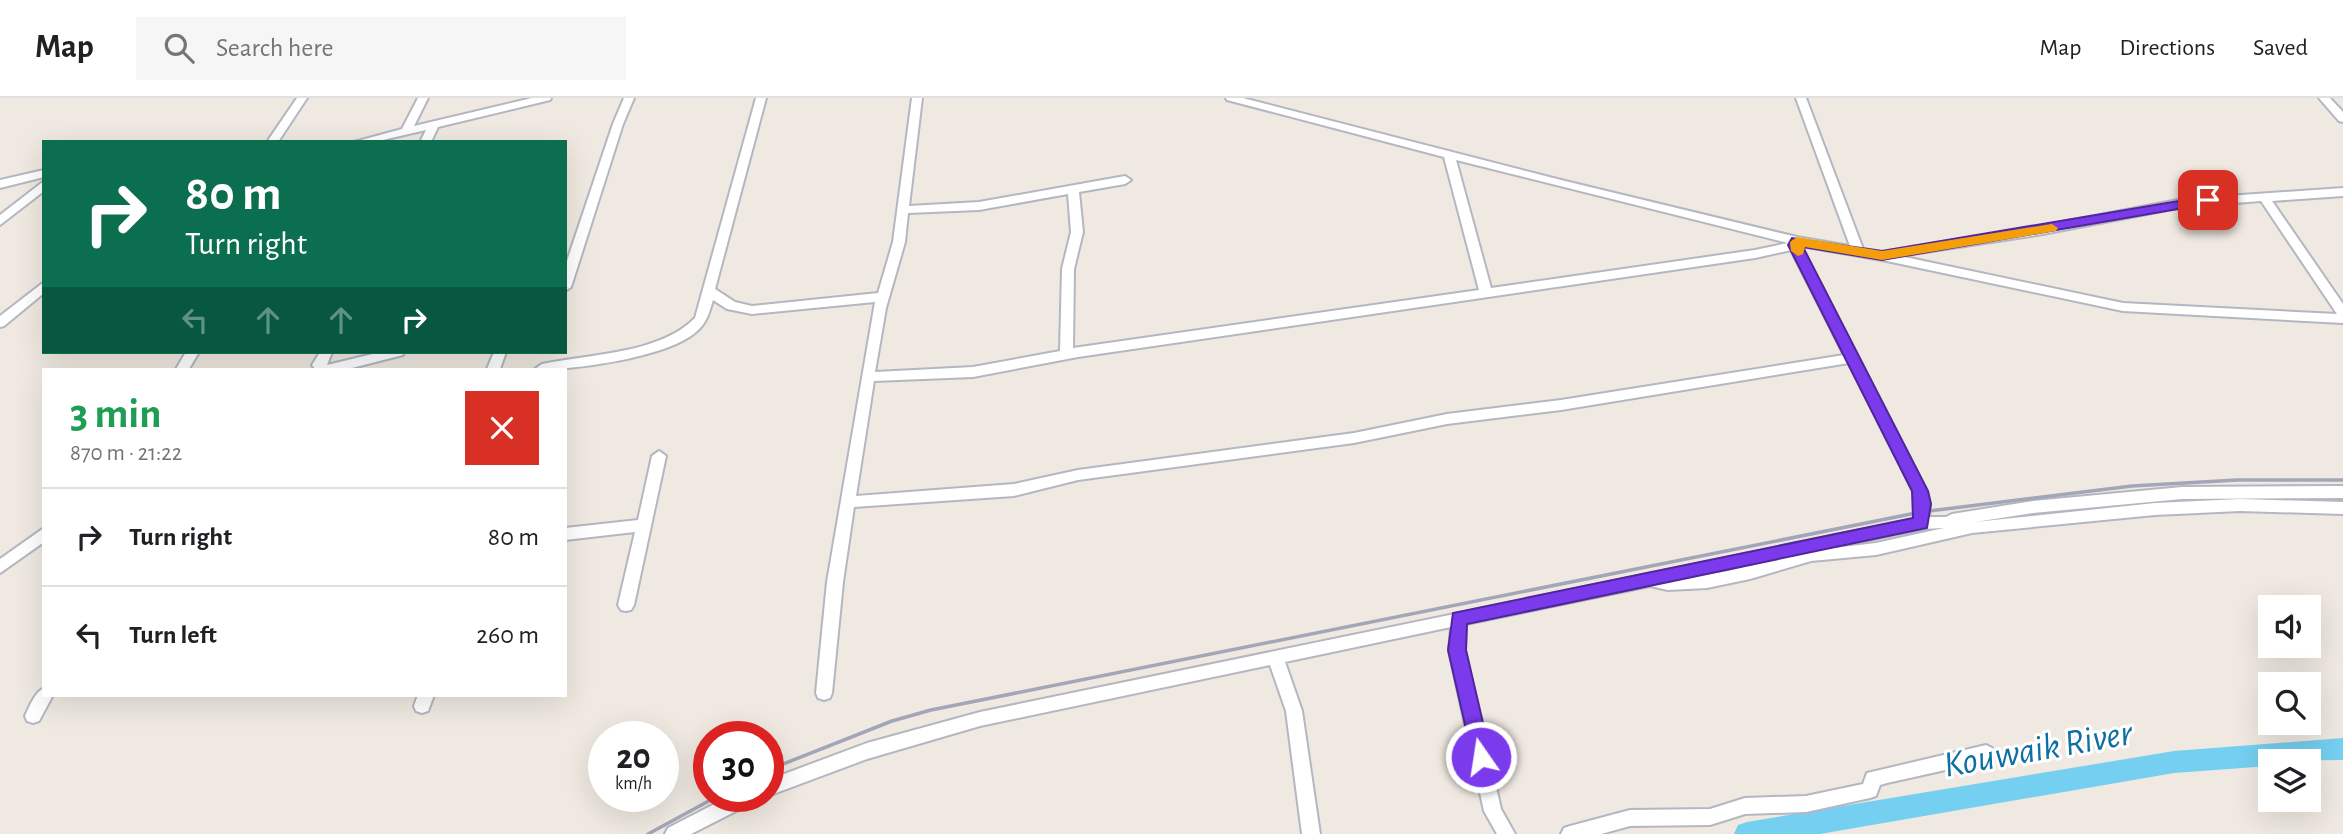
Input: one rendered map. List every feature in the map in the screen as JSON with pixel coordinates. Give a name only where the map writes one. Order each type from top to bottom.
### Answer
[{"type":"street","points":[[273,140],[302,98]]},
{"type":"street","points":[[406,131],[423,98]]},
{"type":"street","points":[[368,140],[546,98]]},
{"type":"street","points":[[567,281],[629,98]]},
{"type":"street","points":[[546,368],[634,352],[695,330],[709,291],[761,98]]},
{"type":"street","points":[[824,693],[835,582],[883,297],[899,242],[916,125],[917,98]]},
{"type":"street","points":[[1231,98],[1796,243],[1858,251],[2123,307],[2343,319]]},
{"type":"street","points":[[1801,98],[1858,251]]},
{"type":"street","points":[[2324,98],[2343,119]]},
{"type":"street","points":[[426,140],[434,124]]},
{"type":"street","points":[[1449,155],[1486,292]]},
{"type":"street","points":[[0,184],[42,174]]},
{"type":"street","points":[[903,209],[979,206],[1125,180]]},
{"type":"street","points":[[0,221],[42,188]]},
{"type":"street","points":[[1066,354],[1068,269],[1077,232],[1073,189]]},
{"type":"street","points":[[1882,256],[2043,230],[2183,203],[2343,192]]},
{"type":"street","points":[[2264,197],[2297,251],[2343,314]]},
{"type":"street","points":[[868,377],[973,372],[1066,354],[1755,254],[1796,243]]},
{"type":"street","points":[[1796,243],[1920,491],[1923,504],[1921,523]]},
{"type":"street","points":[[1915,249],[1911,252],[1912,257],[1926,266]]},
{"type":"street","points":[[0,323],[42,288]]},
{"type":"street","points":[[709,291],[731,306],[752,310],[883,297]]},
{"type":"street","points":[[335,368],[390,354]]},
{"type":"street","points":[[848,502],[1014,490],[1078,475],[1354,438],[1447,419],[1852,358]]},
{"type":"street","points":[[626,606],[659,456]]},
{"type":"street","points":[[784,782],[867,751],[980,719],[1921,523],[2033,507],[2182,493],[2343,492]]},
{"type":"street","points":[[1648,579],[1662,584],[1678,585],[1753,572],[1806,557],[1975,528],[2155,509],[2240,505],[2343,508]]},
{"type":"street","points":[[1940,522],[1975,528]]},
{"type":"street","points":[[567,534],[645,525]]},
{"type":"street","points":[[0,567],[42,536]]},
{"type":"street","points":[[1784,551],[1806,557]]},
{"type":"street","points":[[1459,618],[1457,650],[1493,811],[1506,834]]},
{"type":"street","points":[[1275,656],[1294,711],[1311,834]]},
{"type":"street","points":[[33,716],[44,697]]},
{"type":"street","points":[[1570,834],[1630,818],[1710,817],[1745,806],[1806,804],[1870,790],[1873,779],[1903,769],[1958,763],[1986,753]]},
{"type":"street","points":[[674,834],[716,812]]},
{"type":"waterway","name":"Kouwaik River","points":[[1747,834],[2174,762],[2343,749]]},
{"type":"waterway","name":"Kouwaik River","points":[[1781,828],[1781,834]]},
{"type":"railway","points":[[784,764],[892,721],[931,710],[1921,512],[2132,486],[2237,480],[2343,480]]},
{"type":"railway","points":[[648,834],[693,810]]},
{"type":"slow traffic","points":[[1798,251],[1795,245],[1797,242],[1882,256],[2052,228]]},
{"type":"route","points":[[1481,757],[1457,650],[1459,618],[1921,523],[1923,504],[1920,491],[1795,245],[1797,242],[1882,256],[2208,200]]}]
